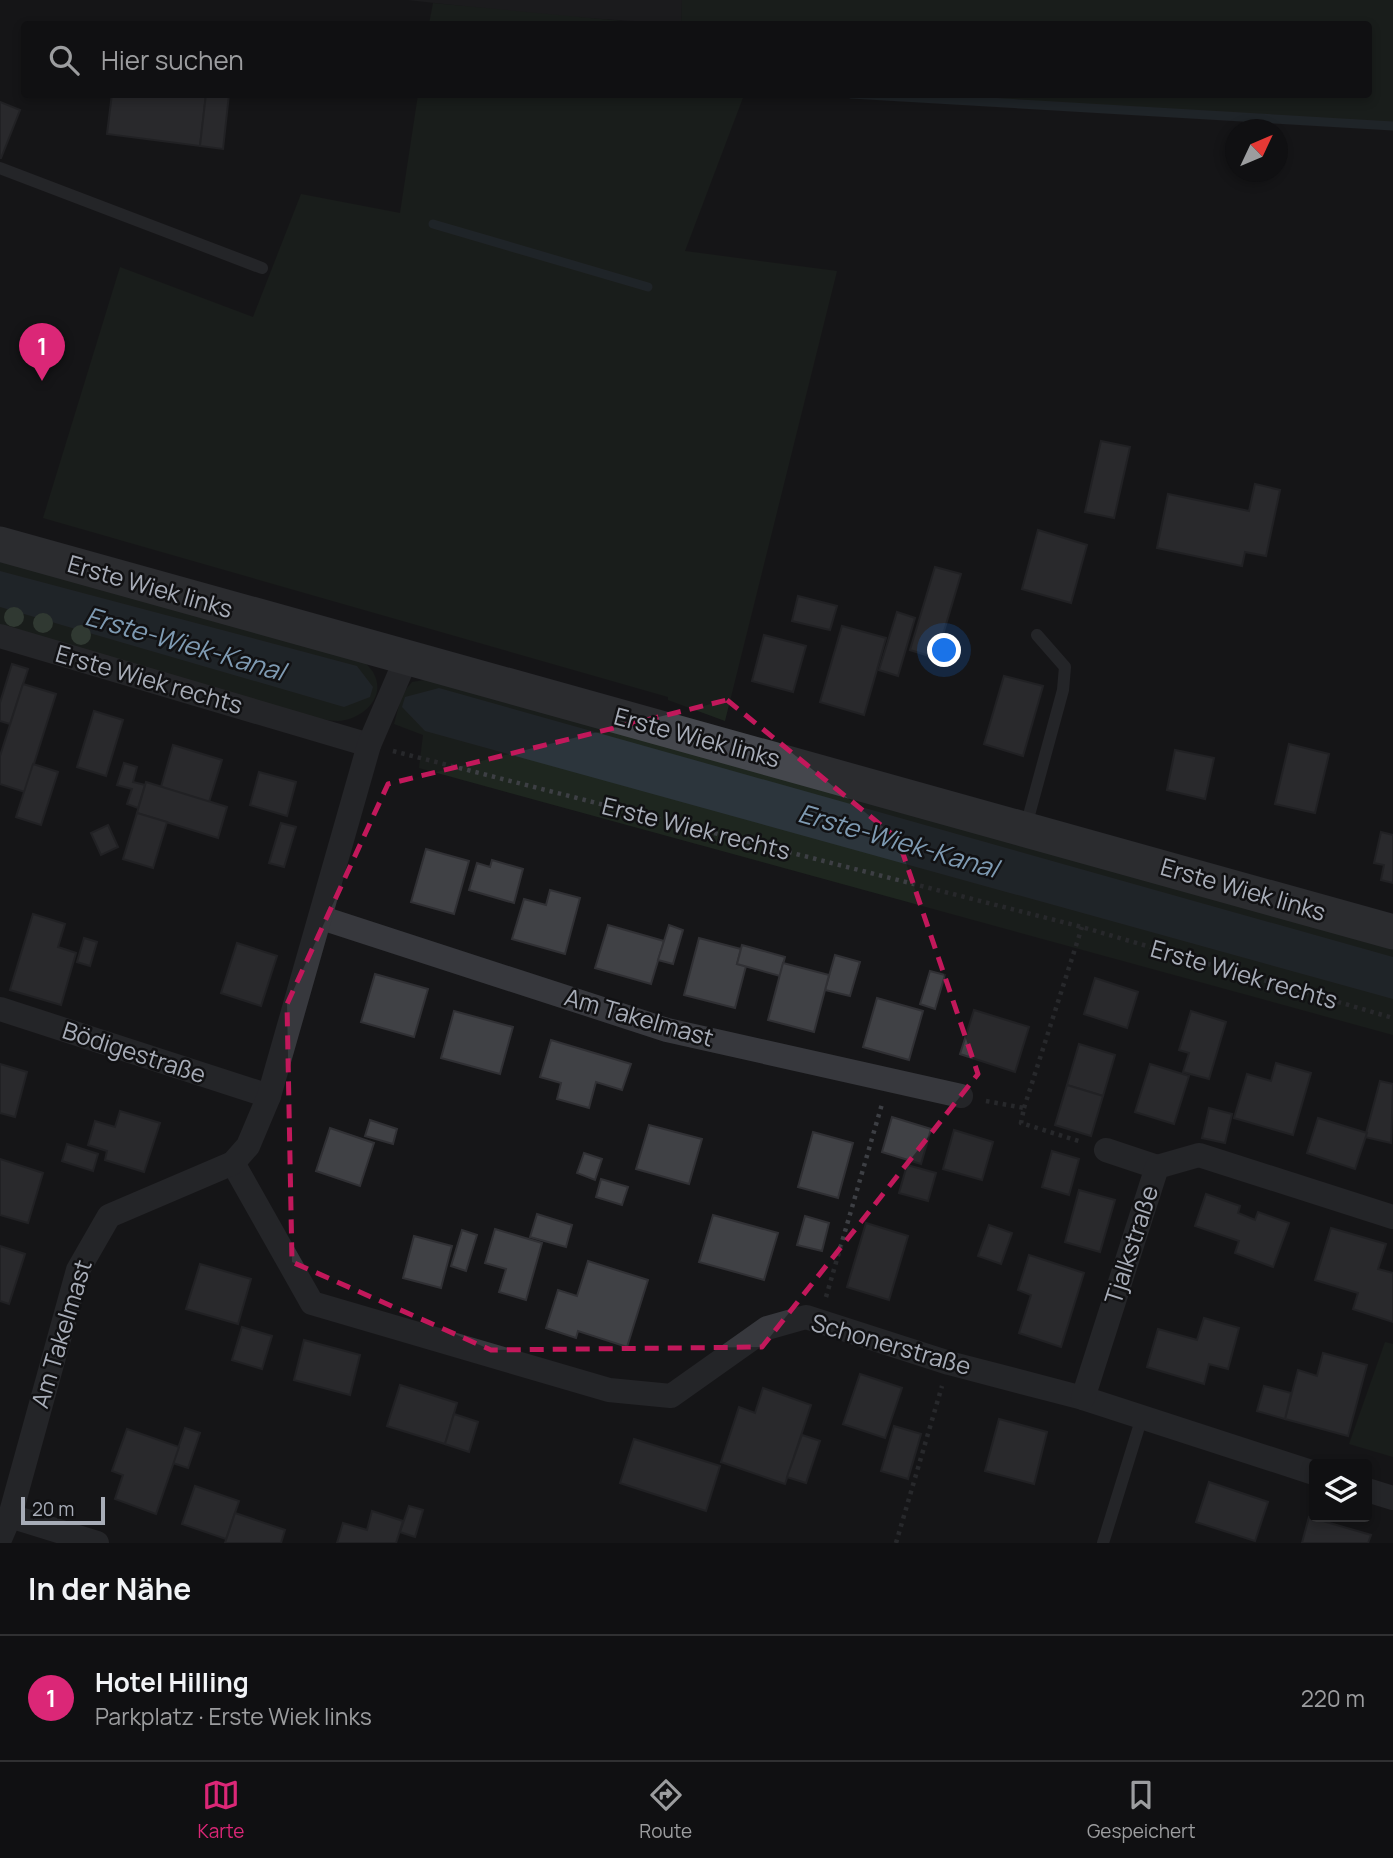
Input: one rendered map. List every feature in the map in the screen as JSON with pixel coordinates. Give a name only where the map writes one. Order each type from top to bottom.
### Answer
[{"type":"street","name":"Erste Wiek links","points":[[0,544],[1393,932]]},
{"type":"street","name":"Erste Wiek rechts","points":[[0,636],[369,745]]},
{"type":"street","points":[[233,1163],[248,1146],[269,1096],[322,918],[369,745],[406,659]]},
{"type":"street","name":"Am Takelmast","points":[[322,918],[667,1030],[961,1096]]},
{"type":"street","name":"Bödigestraße","points":[[0,1009],[269,1096]]},
{"type":"street","points":[[1106,1150],[1157,1167]]},
{"type":"street","name":"Tjalkstraße","points":[[1083,1398],[1157,1167],[1199,1155],[1393,1217]]},
{"type":"street","name":"Am Takelmast","points":[[0,1539],[9,1516],[78,1270],[94,1238],[109,1216],[233,1163]]},
{"type":"street","name":"Schonerstraße","points":[[233,1163],[312,1303],[609,1390],[671,1396],[767,1328],[806,1317],[949,1363],[1083,1398],[1309,1471]]},
{"type":"street","points":[[1372,1492],[1393,1498]]},
{"type":"street","points":[[9,1516],[97,1543]]},
{"type":"lane","points":[[0,168],[262,268]]},
{"type":"lane","points":[[1025,829],[1063,690],[1065,667],[1037,635]]},
{"type":"lane","points":[[1102,1543],[1142,1417]]},
{"type":"path","name":"Erste Wiek rechts","points":[[369,745],[1082,927],[1393,1018]]},
{"type":"path","points":[[1082,927],[1021,1123],[1106,1150]]},
{"type":"path","points":[[819,1322],[888,1080]]},
{"type":"path","points":[[961,1096],[1024,1108]]},
{"type":"path","points":[[896,1543],[949,1363]]},
{"type":"highlighted area","points":[[727,700],[898,839],[978,1074],[762,1347],[491,1350],[292,1262],[287,1004],[388,784]]},
{"type":"shaded area","points":[[408,0],[682,0],[681,21],[554,16]]},
{"type":"shaded area","points":[[682,0],[1393,0],[1393,126],[903,98],[1372,98],[1372,21],[681,21]]},
{"type":"shaded area","points":[[433,3],[622,21],[430,21]]},
{"type":"shaded area","points":[[418,98],[743,98],[685,251],[837,271],[725,721],[668,700],[668,697],[43,518],[120,267],[253,317],[301,194],[400,213]]},
{"type":"shaded area","points":[[0,555],[358,655],[373,672],[377,682],[375,699],[363,712],[347,720],[334,721],[304,716],[0,624]]},
{"type":"shaded area","points":[[436,678],[1393,946],[1393,1035],[419,768],[423,735],[394,724],[402,694],[412,682]]},
{"type":"shaded area","points":[[1385,1342],[1393,1344],[1393,1457],[1349,1444]]},
{"type":"water","name":"Erste-Wiek-Kanal","points":[[0,571],[357,666],[373,687],[370,697],[344,707],[0,607]]},
{"type":"water","name":"Erste-Wiek-Kanal","points":[[439,688],[1393,957],[1393,999],[425,731],[402,707],[405,697]]},
{"type":"building","points":[[112,98],[206,98],[200,146],[107,134]]},
{"type":"building","points":[[206,98],[229,98],[223,149],[200,146]]},
{"type":"building","points":[[0,102],[20,110],[1,158],[0,158]]},
{"type":"building","points":[[1101,441],[1130,447],[1114,518],[1085,512]]},
{"type":"building","points":[[1255,484],[1280,490],[1266,556],[1245,552],[1242,566],[1157,548],[1168,494],[1249,511]]},
{"type":"building","points":[[1038,530],[1087,545],[1071,603],[1022,589]]},
{"type":"building","points":[[935,567],[961,574],[936,658],[910,650]]},
{"type":"building","points":[[798,596],[837,606],[830,630],[792,621]]},
{"type":"building","points":[[897,612],[915,618],[898,676],[879,670]]},
{"type":"building","points":[[842,626],[886,638],[864,715],[820,702]]},
{"type":"building","points":[[764,635],[806,646],[793,692],[752,681]]},
{"type":"building","points":[[12,664],[28,669],[10,724],[0,721],[0,703]]},
{"type":"building","points":[[1004,676],[1043,686],[1023,756],[984,744]]},
{"type":"building","points":[[23,684],[56,694],[25,792],[0,784],[0,756]]},
{"type":"building","points":[[94,711],[123,720],[106,776],[77,767]]},
{"type":"building","points":[[1289,744],[1329,754],[1315,813],[1275,804]]},
{"type":"building","points":[[173,745],[222,760],[209,802],[161,787]]},
{"type":"building","points":[[1175,750],[1214,758],[1205,799],[1167,790]]},
{"type":"building","points":[[124,763],[137,767],[133,782],[145,785],[138,808],[127,804],[132,789],[117,785]]},
{"type":"building","points":[[33,764],[58,772],[41,825],[16,817]]},
{"type":"building","points":[[259,772],[296,782],[287,816],[250,805]]},
{"type":"building","points":[[146,782],[227,807],[218,838],[137,813]]},
{"type":"building","points":[[137,813],[167,822],[153,868],[123,859]]},
{"type":"building","points":[[281,823],[296,827],[284,867],[269,863]]},
{"type":"building","points":[[108,825],[118,847],[101,855],[91,833]]},
{"type":"building","points":[[1381,832],[1393,835],[1393,883],[1381,880],[1384,865],[1374,863]]},
{"type":"building","points":[[426,849],[469,861],[454,914],[411,902]]},
{"type":"building","points":[[492,860],[523,869],[514,903],[469,890],[477,863],[490,867]]},
{"type":"building","points":[[550,890],[580,898],[565,954],[512,939],[524,899],[546,905]]},
{"type":"building","points":[[33,914],[65,924],[58,947],[76,953],[61,1005],[10,990]]},
{"type":"building","points":[[608,925],[664,941],[651,984],[595,968]]},
{"type":"building","points":[[669,925],[683,930],[673,964],[658,960]]},
{"type":"building","points":[[84,938],[97,942],[90,966],[77,962]]},
{"type":"building","points":[[699,938],[741,949],[737,964],[746,966],[735,1008],[684,995]]},
{"type":"building","points":[[237,943],[277,956],[261,1006],[221,993]]},
{"type":"building","points":[[742,945],[785,957],[780,976],[737,964]]},
{"type":"building","points":[[835,955],[860,962],[850,996],[825,990]]},
{"type":"building","points":[[783,963],[829,975],[814,1032],[768,1020]]},
{"type":"building","points":[[930,971],[945,975],[935,1009],[920,1004]]},
{"type":"building","points":[[375,974],[428,989],[414,1037],[361,1022]]},
{"type":"building","points":[[1095,978],[1138,992],[1127,1028],[1084,1014]]},
{"type":"building","points":[[877,998],[923,1011],[909,1060],[863,1047]]},
{"type":"building","points":[[974,1010],[1029,1027],[1015,1072],[960,1054]]},
{"type":"building","points":[[454,1011],[513,1027],[500,1074],[441,1058]]},
{"type":"building","points":[[1191,1011],[1226,1022],[1209,1079],[1183,1072],[1189,1053],[1179,1050]]},
{"type":"building","points":[[551,1040],[631,1064],[622,1090],[596,1082],[589,1108],[557,1099],[561,1083],[540,1077]]},
{"type":"building","points":[[1079,1044],[1115,1055],[1103,1096],[1067,1085]]},
{"type":"building","points":[[1276,1063],[1311,1073],[1293,1135],[1234,1118],[1247,1074],[1271,1081]]},
{"type":"building","points":[[0,1064],[27,1072],[15,1117],[0,1113]]},
{"type":"building","points":[[1150,1064],[1189,1076],[1174,1124],[1135,1112]]},
{"type":"building","points":[[1380,1081],[1393,1084],[1391,1143],[1365,1137]]},
{"type":"building","points":[[1067,1085],[1103,1096],[1091,1136],[1055,1125]]},
{"type":"building","points":[[1209,1108],[1232,1114],[1225,1143],[1202,1138]]},
{"type":"building","points":[[120,1111],[160,1123],[144,1172],[105,1160],[107,1151],[88,1145],[95,1121],[115,1127]]},
{"type":"building","points":[[892,1117],[931,1129],[921,1164],[882,1152]]},
{"type":"building","points":[[1318,1118],[1367,1133],[1355,1169],[1307,1153]]},
{"type":"building","points":[[370,1120],[397,1129],[393,1144],[365,1136]]},
{"type":"building","points":[[649,1125],[702,1139],[689,1184],[636,1169]]},
{"type":"building","points":[[330,1128],[374,1143],[360,1186],[316,1171]]},
{"type":"building","points":[[954,1130],[993,1142],[982,1180],[943,1169]]},
{"type":"building","points":[[813,1132],[853,1143],[838,1198],[798,1187]]},
{"type":"building","points":[[67,1144],[98,1154],[93,1171],[62,1161]]},
{"type":"building","points":[[1052,1151],[1079,1159],[1069,1195],[1042,1187]]},
{"type":"building","points":[[584,1153],[602,1159],[595,1180],[577,1173]]},
{"type":"building","points":[[0,1159],[43,1173],[28,1223],[0,1215]]},
{"type":"building","points":[[907,1165],[936,1173],[928,1201],[899,1193]]},
{"type":"building","points":[[601,1179],[628,1187],[622,1205],[596,1197]]},
{"type":"building","points":[[1079,1190],[1115,1200],[1100,1252],[1065,1242]]},
{"type":"building","points":[[1206,1194],[1240,1206],[1238,1213],[1255,1220],[1258,1212],[1289,1223],[1273,1267],[1235,1253],[1239,1241],[1195,1226]]},
{"type":"building","points":[[537,1214],[572,1225],[566,1247],[530,1237]]},
{"type":"building","points":[[713,1215],[778,1233],[764,1280],[699,1262]]},
{"type":"building","points":[[805,1216],[829,1223],[822,1251],[797,1245]]},
{"type":"building","points":[[866,1223],[908,1236],[889,1300],[847,1287]]},
{"type":"building","points":[[989,1225],[1012,1233],[1001,1264],[978,1256]]},
{"type":"building","points":[[1331,1228],[1386,1244],[1378,1269],[1393,1273],[1393,1322],[1353,1309],[1358,1293],[1315,1280]]},
{"type":"building","points":[[495,1229],[542,1243],[526,1300],[499,1292],[506,1269],[485,1263]]},
{"type":"building","points":[[462,1230],[477,1235],[466,1271],[451,1266]]},
{"type":"building","points":[[414,1236],[452,1246],[441,1288],[403,1278]]},
{"type":"building","points":[[0,1246],[25,1254],[9,1304],[0,1301]]},
{"type":"building","points":[[1029,1255],[1084,1273],[1061,1347],[1019,1333],[1031,1295],[1018,1290]]},
{"type":"building","points":[[588,1261],[648,1280],[627,1347],[578,1331],[576,1338],[546,1328],[558,1290],[577,1296]]},
{"type":"building","points":[[200,1264],[251,1279],[238,1324],[186,1309]]},
{"type":"building","points":[[1204,1318],[1239,1328],[1228,1369],[1209,1364],[1204,1384],[1147,1367],[1158,1329],[1197,1340]]},
{"type":"building","points":[[242,1327],[272,1336],[262,1369],[232,1360]]},
{"type":"building","points":[[304,1340],[360,1355],[350,1395],[294,1380]]},
{"type":"building","points":[[1323,1353],[1367,1365],[1348,1436],[1285,1419],[1298,1370],[1317,1376]]},
{"type":"building","points":[[860,1374],[902,1388],[885,1438],[843,1424]]},
{"type":"building","points":[[400,1385],[457,1403],[445,1444],[387,1426]]},
{"type":"building","points":[[1264,1386],[1291,1393],[1285,1419],[1257,1411]]},
{"type":"building","points":[[763,1388],[811,1405],[785,1484],[721,1462],[739,1407],[755,1413]]},
{"type":"building","points":[[454,1414],[478,1422],[469,1452],[445,1444]]},
{"type":"building","points":[[999,1419],[1047,1432],[1034,1484],[985,1471]]},
{"type":"building","points":[[894,1426],[921,1434],[908,1479],[881,1471]]},
{"type":"building","points":[[185,1428],[200,1433],[188,1468],[173,1463]]},
{"type":"building","points":[[127,1429],[179,1447],[156,1514],[115,1499],[123,1475],[112,1471]]},
{"type":"building","points":[[802,1435],[820,1441],[806,1483],[787,1477]]},
{"type":"building","points":[[634,1439],[720,1466],[706,1511],[620,1483]]},
{"type":"building","points":[[1209,1482],[1268,1502],[1255,1541],[1196,1522]]},
{"type":"building","points":[[195,1486],[239,1501],[226,1539],[182,1524]]},
{"type":"building","points":[[409,1506],[423,1510],[415,1537],[400,1532]]},
{"type":"building","points":[[372,1511],[403,1521],[396,1543],[337,1543],[343,1523],[367,1530]]},
{"type":"building","points":[[235,1513],[285,1530],[281,1543],[225,1543]]},
{"type":"building","points":[[1309,1517],[1309,1522],[1326,1522],[1371,1535],[1368,1543],[1302,1543]]},
{"type":"waterway","points":[[919,98],[1393,126]]},
{"type":"waterway","points":[[433,224],[648,287]]},
{"type":"place","name":"Hotel Hilling","points":[[42,381]]}]
